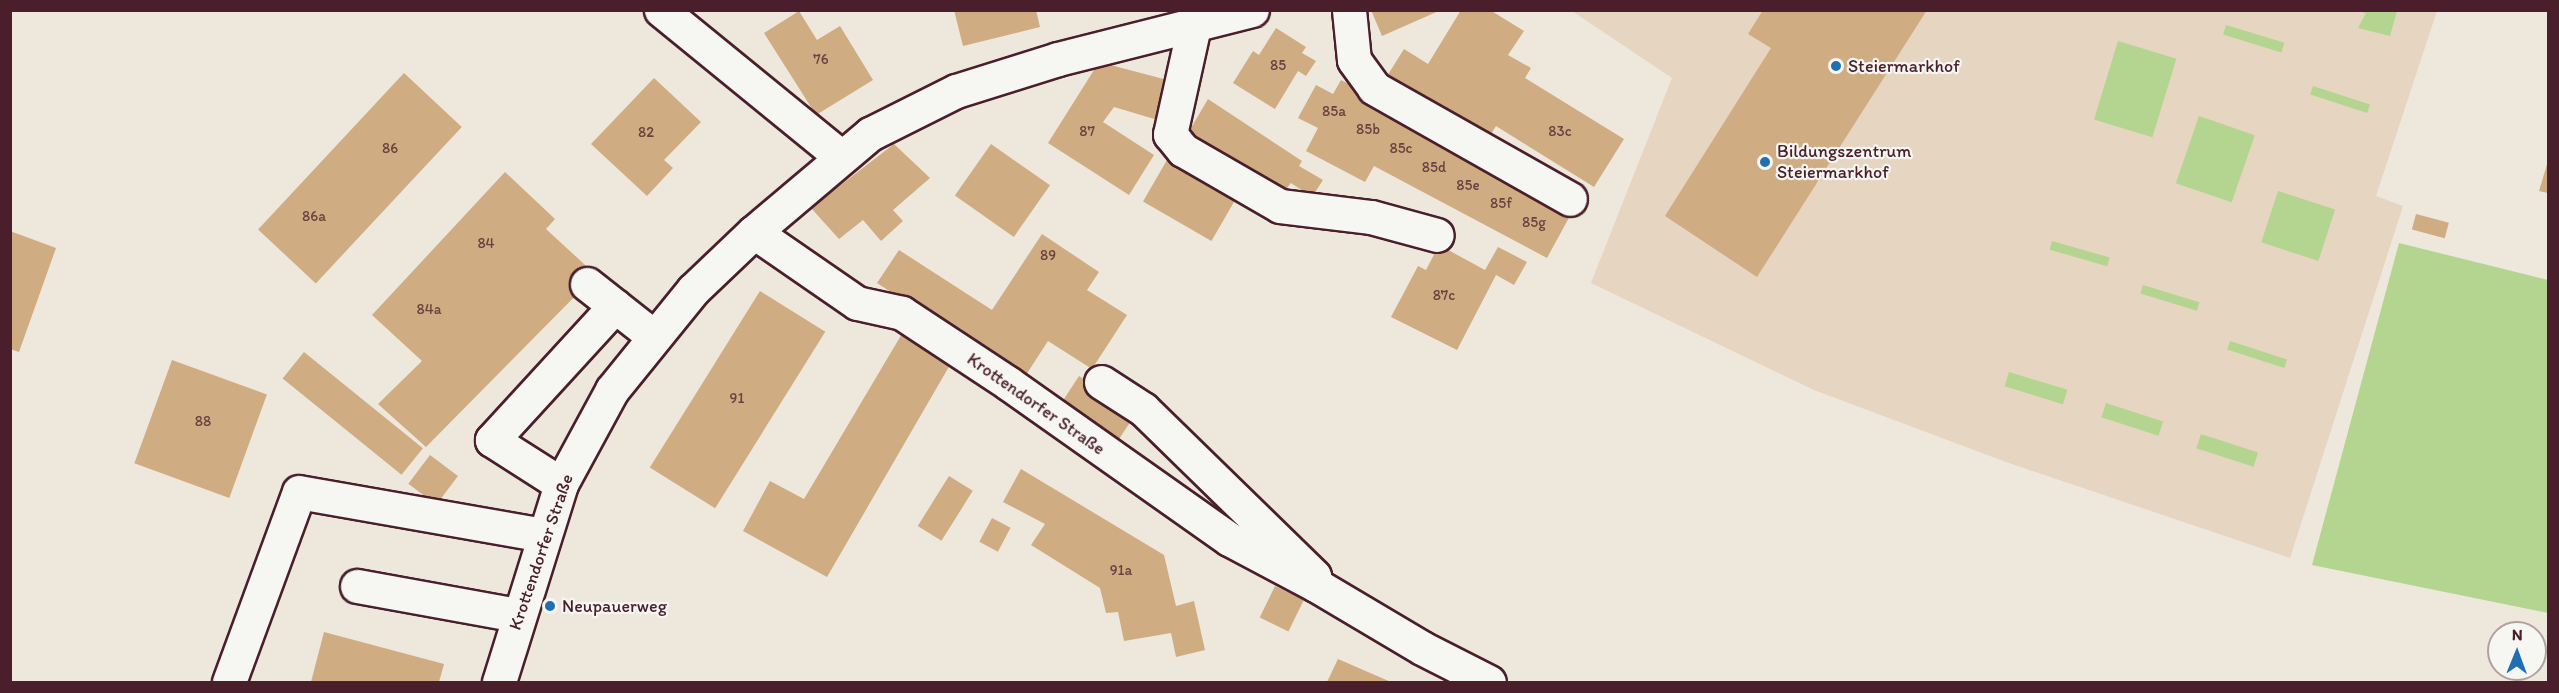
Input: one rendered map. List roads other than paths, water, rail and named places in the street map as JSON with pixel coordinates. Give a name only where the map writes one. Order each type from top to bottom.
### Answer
[{"type":"street","points":[[661,10],[840,157]]},
{"type":"street","name":"Krottendorfer Straße","points":[[499,682],[517,615],[561,484],[612,390],[652,336],[693,290],[754,232],[870,134],[956,92],[1058,59],[1252,10]]},
{"type":"street","points":[[1349,10],[1354,60],[1374,88],[1570,200]]},
{"type":"street","points":[[1194,26],[1170,134],[1183,150],[1280,206],[1371,217],[1437,235]]},
{"type":"street","name":"Krottendorfer Straße","points":[[754,232],[857,303],[902,313],[1008,383],[1219,533],[1316,585],[1422,648],[1490,682]]},
{"type":"street","points":[[586,284],[652,336]]},
{"type":"street","points":[[561,484],[492,440],[615,306]]},
{"type":"street","name":"Krottendorfer Straße","points":[[1101,381],[1143,409],[1314,576],[1316,585]]},
{"type":"street","points":[[229,682],[299,492],[544,535]]},
{"type":"street","points":[[357,586],[517,615]]},
{"type":"place","name":"Steiermarkhof","points":[[1836,66]]},
{"type":"place","name":"Bildungszentrum Steiermarkhof","points":[[1765,162]]},
{"type":"place","name":"Neupauerweg","points":[[550,606]]}]
